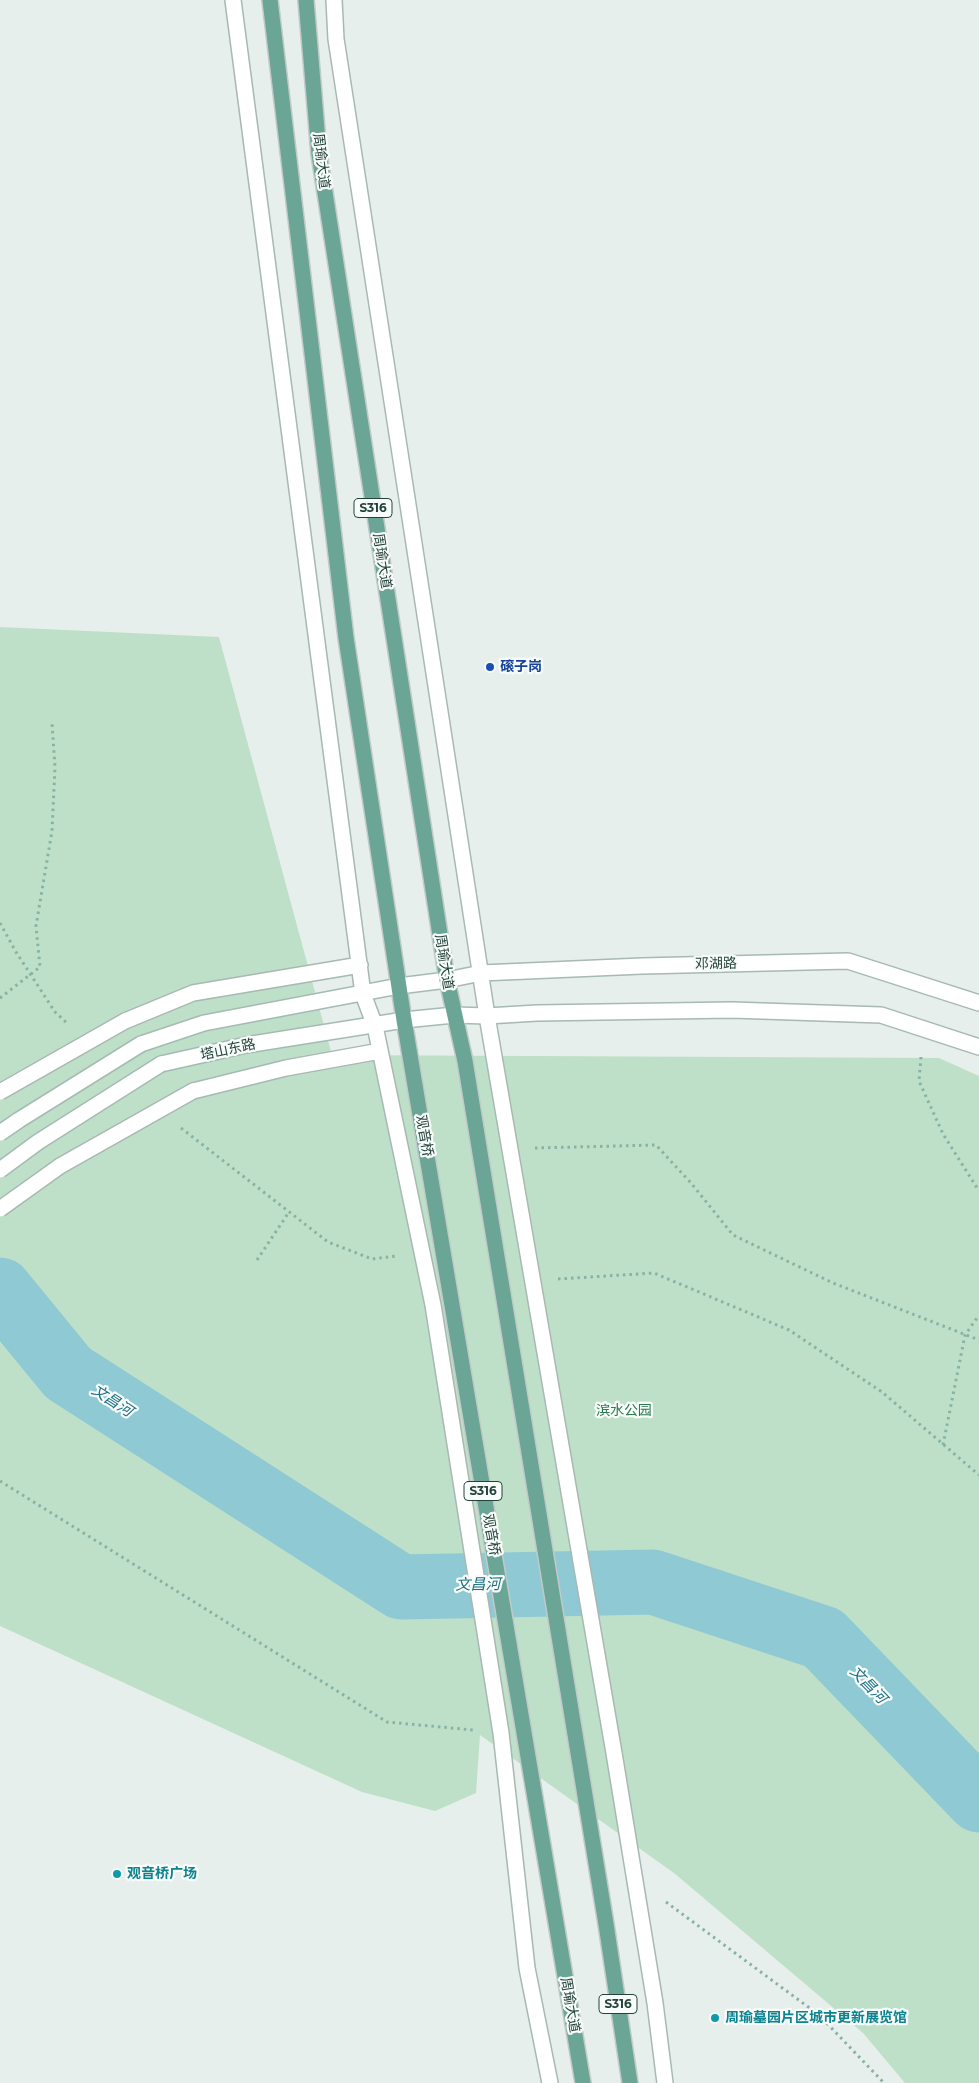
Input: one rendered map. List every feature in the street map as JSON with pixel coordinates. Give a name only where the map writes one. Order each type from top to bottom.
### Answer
[{"type":"main road","name":"S316","points":[[270,0],[346,638],[404,1020]]},
{"type":"main road","name":"周瑜大道","points":[[306,0],[318,154],[447,980],[465,1061],[606,1924],[630,2083]]},
{"type":"main road","name":"观音桥","points":[[404,1020],[556,1927]]},
{"type":"main road","name":"周瑜大道","points":[[556,1927],[583,2083]]},
{"type":"street","points":[[233,0],[363,994],[375,1026],[433,1305],[500,1726],[527,1968],[550,2083]]},
{"type":"street","points":[[334,0],[336,39],[487,1016],[614,1754],[666,2083]]},
{"type":"street","name":"邓湖路","points":[[447,980],[481,973],[642,966],[848,961],[979,1003]]},
{"type":"street","points":[[0,1092],[126,1020],[193,993],[360,965]]},
{"type":"street","points":[[0,1133],[141,1044],[204,1023],[399,986],[447,980]]},
{"type":"street","name":"塔山东路","points":[[0,1170],[38,1142],[161,1064],[246,1045],[404,1020],[454,1015],[487,1016],[536,1013],[732,1010],[880,1015],[979,1047]]},
{"type":"street","points":[[0,1210],[60,1166],[193,1091],[286,1068],[380,1051]]},
{"type":"path","points":[[0,998],[40,967],[36,926],[52,831],[56,767],[52,723]]},
{"type":"path","points":[[922,1028],[919,1081],[943,1134],[979,1192]]},
{"type":"path","points":[[509,1149],[656,1145],[691,1183],[733,1235],[833,1283],[979,1340]]},
{"type":"path","points":[[257,1260],[288,1212]]},
{"type":"path","points":[[532,1282],[579,1276],[654,1273],[789,1330],[882,1392],[979,1475]]},
{"type":"path","points":[[943,1445],[965,1335],[979,1314]]},
{"type":"path","points":[[0,1481],[387,1722],[500,1726]]},
{"type":"path","points":[[634,1878],[819,2015],[884,2083]]},
{"type":"green space","name":"滨水公园","points":[[0,627],[219,637],[332,1055],[939,1058],[979,1076],[979,2083],[905,2083],[863,2033],[674,1873],[480,1735],[476,1793],[435,1811],[362,1792],[0,1626]]},
{"type":"waterway","name":"文昌河","points":[[0,1290],[68,1373],[401,1587],[653,1582],[823,1638],[979,1800]]},
{"type":"place","name":"磙子岗","points":[[490,667]]},
{"type":"place","name":"观音桥广场","points":[[117,1874]]},
{"type":"place","name":"周瑜墓园片区城市更新展览馆","points":[[715,2018]]}]
